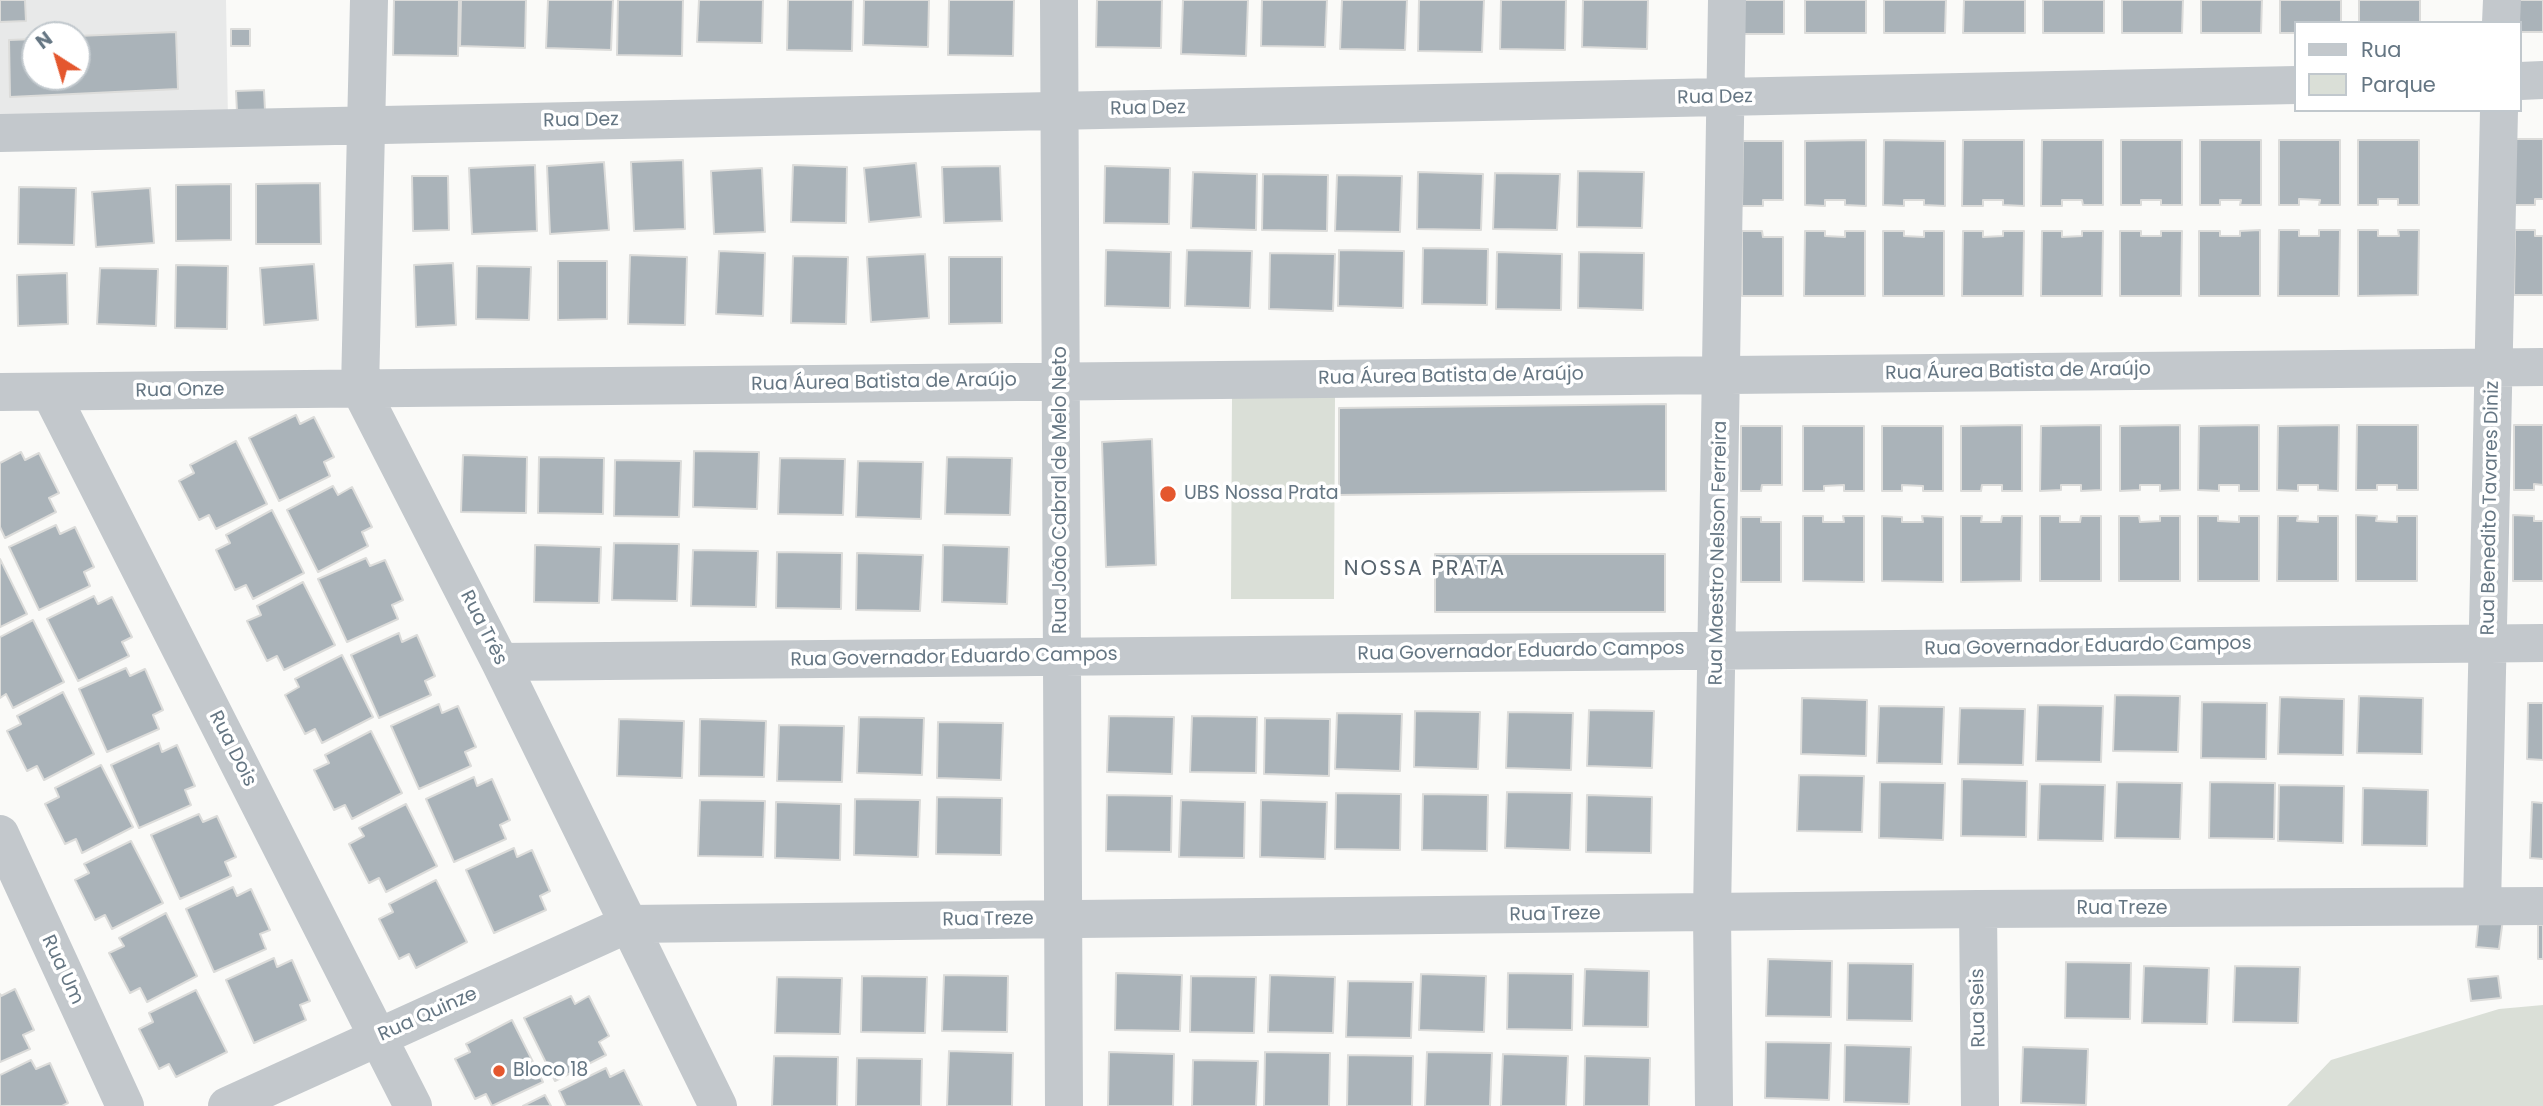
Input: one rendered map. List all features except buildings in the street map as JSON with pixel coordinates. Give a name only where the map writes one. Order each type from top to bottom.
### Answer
[{"type":"street","name":"Rua Três","points":[[369,0],[360,389],[500,662],[718,1106]]},
{"type":"street","name":"Rua João Cabral de Melo Neto","points":[[1059,0],[1064,1106]]},
{"type":"street","name":"Rua Maestro Nelson Ferreira","points":[[1714,1106],[1712,914],[1727,0]]},
{"type":"street","points":[[2501,21],[2502,0]]},
{"type":"street","points":[[2522,81],[2543,80]]},
{"type":"street","name":"Rua Dez","points":[[0,134],[2294,85]]},
{"type":"street","name":"Rua Benedito Tavares Diniz","points":[[2482,906],[2499,112]]},
{"type":"street","name":"Rua Áurea Batista de Araújo","points":[[360,389],[2543,367]]},
{"type":"street","name":"Rua Onze","points":[[0,392],[360,389]]},
{"type":"street","name":"Rua Dois","points":[[50,392],[413,1106]]},
{"type":"street","name":"Rua Governador Eduardo Campos","points":[[500,662],[2543,643]]},
{"type":"street","name":"Rua Um","points":[[0,834],[125,1106]]},
{"type":"street","points":[[2482,906],[2543,906]]},
{"type":"street","name":"Rua Treze","points":[[628,924],[2482,906]]},
{"type":"street","name":"Rua Seis","points":[[1978,909],[1980,1106]]},
{"type":"street","name":"Rua Quinze","points":[[227,1106],[628,924]]},
{"type":"shaded area","points":[[0,0],[226,0],[228,121],[0,124]]},
{"type":"green space","points":[[1232,396],[1335,396],[1334,599],[1231,599]]},
{"type":"green space","points":[[2543,1005],[2543,1106],[2287,1106],[2331,1060],[2499,1009]]},
{"type":"place","name":"UBS Nossa Prata","points":[[1168,494]]},
{"type":"place","name":"Bloco 18","points":[[499,1071]]},
{"type":"district","name":"NOSSA PRATA","points":[[1425,570]]}]
